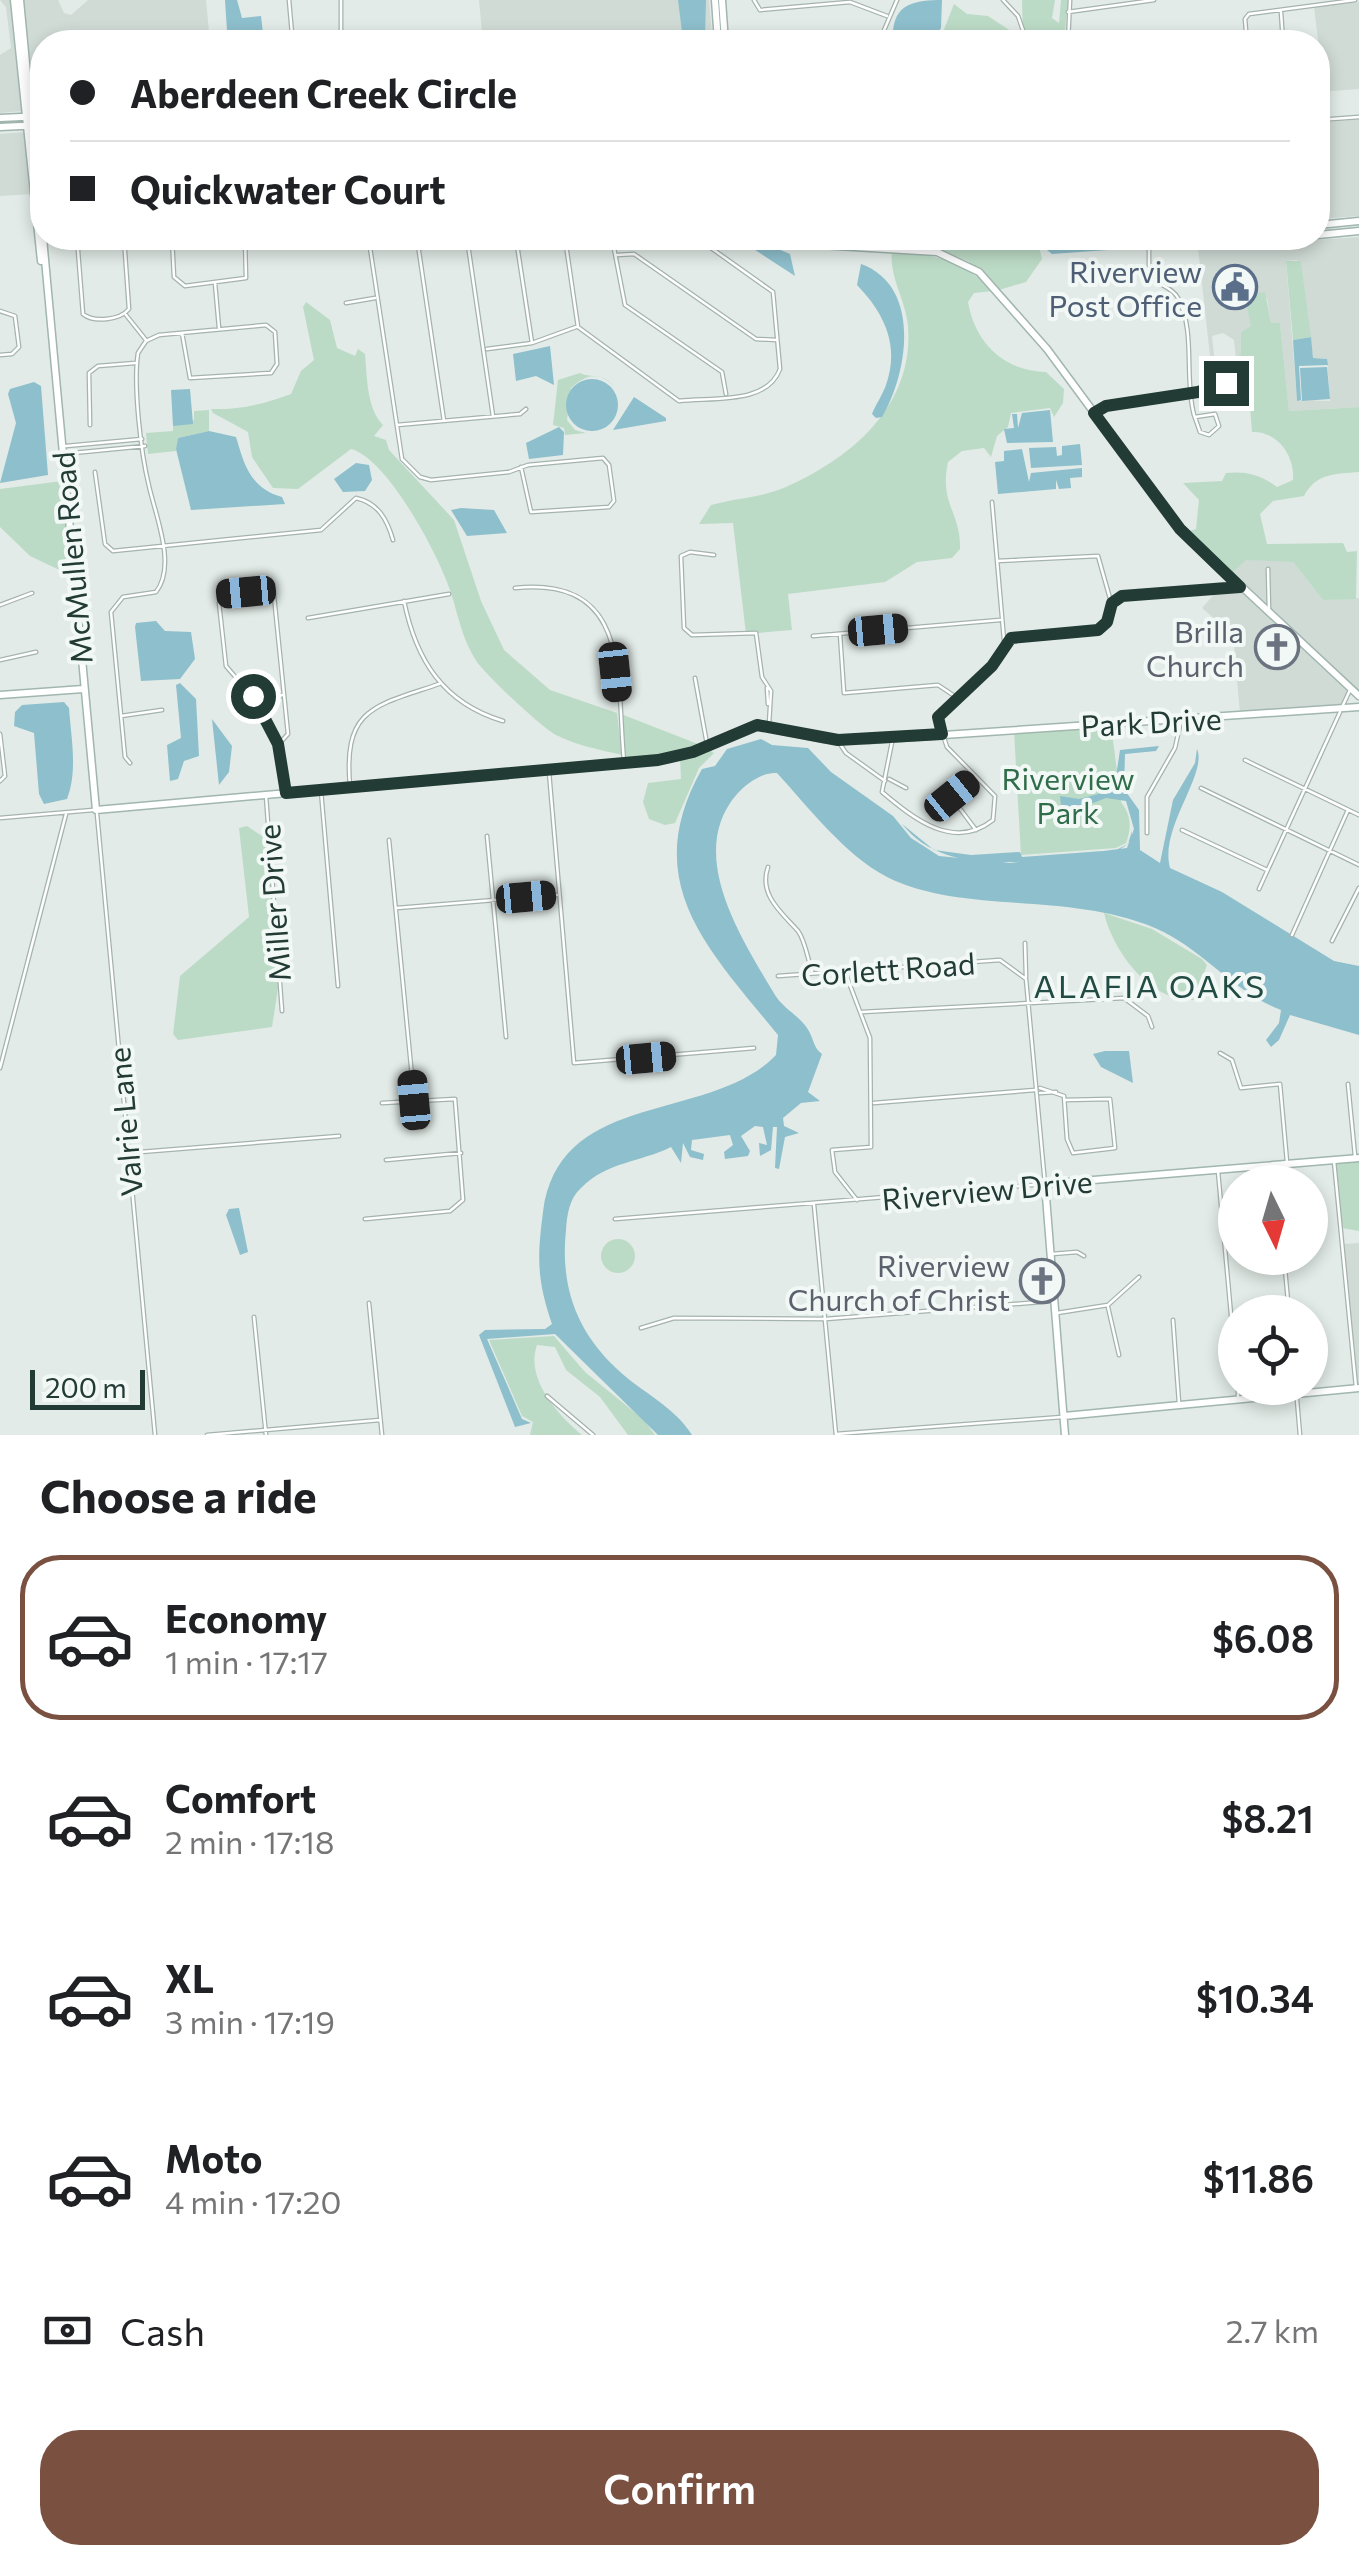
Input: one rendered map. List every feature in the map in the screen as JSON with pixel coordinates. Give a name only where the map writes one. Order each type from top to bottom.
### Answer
[{"type":"street","name":"McMullen Road","points":[[17,0],[30,131]]},
{"type":"street","points":[[289,0],[293,30]]},
{"type":"street","points":[[341,0],[342,30]]},
{"type":"street","points":[[718,0],[720,30]]},
{"type":"street","points":[[754,0],[760,10],[850,2],[887,16]]},
{"type":"street","points":[[883,30],[897,0]]},
{"type":"street","points":[[1004,0],[1018,16],[1023,30]]},
{"type":"street","points":[[1068,30],[1070,0]]},
{"type":"street","points":[[1068,12],[1154,0]]},
{"type":"street","points":[[1247,30],[1246,16],[1356,0]]},
{"type":"street","points":[[1280,11],[1282,30]]},
{"type":"street","points":[[1330,119],[1359,117]]},
{"type":"street","points":[[0,118],[29,121]]},
{"type":"street","name":"McMullen Road","points":[[29,121],[30,126]]},
{"type":"street","points":[[0,128],[29,121]]},
{"type":"street","points":[[1330,224],[1359,221]]},
{"type":"street","points":[[1330,234],[1359,231]]},
{"type":"street","name":"McMullen Road","points":[[42,250],[96,810]]},
{"type":"street","name":"McMullen Road","points":[[44,250],[44,265]]},
{"type":"street","points":[[77,250],[83,314],[93,319],[126,314]]},
{"type":"street","points":[[125,250],[129,301],[126,314]]},
{"type":"street","points":[[174,250],[178,284],[246,278],[245,250]]},
{"type":"street","points":[[371,250],[402,459],[424,479],[500,473],[521,467],[604,458],[610,465],[614,501],[609,507],[531,512],[521,467]]},
{"type":"street","points":[[419,250],[444,421]]},
{"type":"street","points":[[469,250],[493,416]]},
{"type":"street","points":[[518,250],[532,343]]},
{"type":"street","points":[[567,250],[578,326],[679,401],[761,393],[776,381],[780,370],[773,292],[715,250]]},
{"type":"street","points":[[614,250],[624,305],[722,372],[726,396]]},
{"type":"street","points":[[909,250],[937,252],[967,263],[988,282],[1094,413],[1180,529],[1359,696]]},
{"type":"street","points":[[1149,250],[1149,274],[1180,302],[1195,417],[1203,436],[1218,426],[1215,414],[1195,417]]},
{"type":"street","points":[[615,256],[634,254],[756,339],[778,340]]},
{"type":"street","points":[[216,283],[219,330]]},
{"type":"street","points":[[346,302],[377,298]]},
{"type":"street","points":[[0,311],[15,316],[19,347],[12,354],[0,355]]},
{"type":"street","points":[[126,314],[146,340]]},
{"type":"street","points":[[484,350],[532,343],[578,326]]},
{"type":"street","points":[[146,340],[182,333],[272,328],[276,369],[190,378],[182,333]]},
{"type":"street","points":[[130,763],[121,716],[111,612],[123,597],[151,594],[162,584],[162,546],[144,446],[136,363],[146,340]]},
{"type":"street","points":[[90,425],[89,372],[98,366],[136,363]]},
{"type":"street","points":[[1094,413],[1106,406],[1190,394],[1226,383]]},
{"type":"street","points":[[396,425],[526,409]]},
{"type":"street","points":[[61,450],[144,439]]},
{"type":"street","points":[[61,450],[144,446]]},
{"type":"street","points":[[95,472],[108,548],[321,530],[356,498],[372,504],[385,517],[393,540]]},
{"type":"street","points":[[892,739],[882,792],[940,832],[976,831],[993,820],[995,796],[947,747],[938,717],[992,666],[1006,642],[1000,620],[992,502]]},
{"type":"street","points":[[0,818],[625,763],[676,756],[744,728],[769,726],[767,688],[756,633],[692,635],[684,628],[680,556],[690,552],[714,555]]},
{"type":"street","points":[[996,561],[1098,556],[1112,603],[1107,622],[1098,630],[1006,642]]},
{"type":"street","points":[[1268,569],[1268,612]]},
{"type":"street","points":[[515,588],[550,587],[576,593],[607,622],[625,763]]},
{"type":"street","points":[[1112,603],[1122,596],[1240,587]]},
{"type":"street","points":[[278,744],[288,734],[274,596],[267,590],[224,594],[219,602],[226,666],[262,708],[278,744],[286,793]]},
{"type":"street","points":[[0,605],[32,593]]},
{"type":"street","points":[[308,618],[449,594]]},
{"type":"street","points":[[404,602],[412,637],[439,684],[503,721]]},
{"type":"street","points":[[813,636],[1000,620]]},
{"type":"street","points":[[840,634],[844,693],[938,686],[957,698]]},
{"type":"street","points":[[0,660],[36,652]]},
{"type":"street","points":[[695,678],[708,746]]},
{"type":"street","points":[[350,787],[347,752],[360,718],[380,704],[439,684]]},
{"type":"street","points":[[1259,888],[1308,790],[1351,688]]},
{"type":"street","points":[[0,695],[83,689]]},
{"type":"street","points":[[262,708],[283,695]]},
{"type":"street","name":"Park Drive","points":[[769,726],[824,739],[892,739],[1359,707]]},
{"type":"street","points":[[121,716],[162,710]]},
{"type":"street","points":[[1147,832],[1146,796],[1175,748],[1180,720]]},
{"type":"street","points":[[0,734],[5,776],[0,781]]},
{"type":"street","points":[[838,740],[846,754],[906,788]]},
{"type":"street","points":[[1246,760],[1359,815]]},
{"type":"street","points":[[548,769],[574,1064],[754,1048]]},
{"type":"street","points":[[976,777],[952,798],[976,831]]},
{"type":"street","points":[[1201,788],[1359,865]]},
{"type":"street","points":[[321,790],[338,986]]},
{"type":"street","name":"Miller Drive","points":[[266,795],[282,1011]]},
{"type":"street","name":"Valrie Lane","points":[[96,810],[155,1435]]},
{"type":"street","points":[[1292,935],[1348,810]]},
{"type":"street","points":[[0,1068],[66,812]]},
{"type":"street","points":[[1182,830],[1268,871]]},
{"type":"street","points":[[488,836],[506,1037]]},
{"type":"street","points":[[389,840],[414,1100]]},
{"type":"street","points":[[768,867],[770,896],[785,923],[798,932],[813,973]]},
{"type":"street","points":[[1332,941],[1359,888]]},
{"type":"street","points":[[397,908],[559,894]]},
{"type":"street","points":[[1025,943],[1066,1435]]},
{"type":"street","name":"Corlett Road","points":[[778,976],[1000,960],[1026,978]]},
{"type":"street","points":[[845,970],[870,1038],[871,1147],[832,1150],[835,1172],[857,1200]]},
{"type":"street","points":[[862,1012],[1124,998],[1148,1016],[1152,1028]]},
{"type":"street","points":[[1220,1053],[1232,1060],[1241,1088],[1280,1084],[1287,1164]]},
{"type":"street","points":[[1348,1084],[1357,1158]]},
{"type":"street","points":[[872,1104],[1037,1090],[1058,1092],[1066,1100],[1071,1151],[1079,1154],[1113,1150],[1116,1142],[1110,1100],[1066,1100]]},
{"type":"street","points":[[365,1219],[456,1208],[464,1188],[455,1099],[382,1103]]},
{"type":"street","points":[[127,1153],[340,1136]]},
{"type":"street","points":[[386,1160],[462,1153]]},
{"type":"street","name":"Riverview Drive","points":[[1264,1165],[1357,1158]]},
{"type":"street","points":[[1328,1389],[1358,1388],[1334,1160]]},
{"type":"street","name":"Riverview Drive","points":[[615,1219],[1218,1169]]},
{"type":"street","points":[[814,1204],[835,1435],[1218,1401]]},
{"type":"street","points":[[1050,1254],[1077,1252],[1084,1256]]},
{"type":"street","points":[[1055,1312],[1108,1306],[1139,1277]]},
{"type":"street","points":[[641,1328],[674,1318],[826,1319],[1054,1301]]},
{"type":"street","points":[[369,1304],[382,1435]]},
{"type":"street","points":[[1108,1306],[1120,1355]]},
{"type":"street","points":[[254,1318],[265,1432]]},
{"type":"street","points":[[1174,1320],[1180,1404]]},
{"type":"street","points":[[547,1396],[594,1435]]},
{"type":"street","points":[[1297,1405],[1300,1435]]},
{"type":"street","points":[[207,1435],[380,1420]]},
{"type":"shaded area","points":[[0,0],[12,0],[23,111],[0,113],[0,55],[11,48],[6,7]]},
{"type":"shaded area","points":[[22,0],[58,0],[64,13],[71,15],[88,0],[206,0],[209,30],[30,30],[30,80]]},
{"type":"shaded area","points":[[479,0],[709,0],[712,30],[482,30]]},
{"type":"shaded area","points":[[1359,2],[1359,89],[1330,91],[1330,30],[1317,30],[1314,7]]},
{"type":"shaded area","points":[[1359,119],[1359,216],[1330,218],[1330,122]]},
{"type":"shaded area","points":[[25,132],[30,194],[0,196],[0,134]]},
{"type":"shaded area","points":[[1359,237],[1359,407],[1289,411],[1280,323],[1271,323],[1267,298],[1250,301],[1251,327],[1241,332],[1240,363],[1224,364],[1236,359],[1234,340],[1223,333],[1212,336],[1215,364],[1211,365],[1198,250],[1330,250],[1330,239]],"holes":[[[1286,261],[1301,262],[1313,358],[1327,359],[1330,401],[1297,400]]]},
{"type":"shaded area","points":[[1245,560],[1293,562],[1323,600],[1359,598],[1359,693],[1271,611],[1269,567],[1268,608],[1230,575]]},
{"type":"shaded area","points":[[1240,589],[1349,689],[1341,706],[1240,713],[1233,635],[1202,608],[1217,591]]},
{"type":"shaded area","points":[[1359,1243],[1359,1386],[1358,1386],[1344,1244]]},
{"type":"green space","points":[[1022,0],[1055,0],[1052,18],[1059,23],[1061,0],[1068,0],[1065,30],[1023,30]]},
{"type":"green space","points":[[954,4],[967,14],[988,16],[1009,30],[944,30]]},
{"type":"green space","points":[[911,250],[1040,250],[1042,259],[1026,282],[999,290],[968,261],[951,254]]},
{"type":"green space","points":[[892,251],[947,261],[982,281],[993,291],[974,293],[968,302],[977,330],[1005,360],[1046,372],[1064,389],[1063,403],[1054,417],[1050,408],[1011,413],[1008,427],[997,436],[991,457],[984,448],[962,451],[948,462],[946,488],[960,549],[952,558],[917,562],[885,582],[788,594],[792,630],[746,634],[733,523],[699,524],[711,505],[777,490],[811,475],[856,444],[890,404],[907,354],[908,326]]},
{"type":"green space","points":[[1286,261],[1301,261],[1311,337],[1293,340]]},
{"type":"green space","points":[[1265,292],[1271,323],[1280,323],[1289,411],[1359,407],[1359,472],[1327,476],[1314,483],[1304,496],[1273,501],[1260,514],[1267,544],[1343,543],[1347,552],[1357,551],[1356,599],[1323,600],[1293,562],[1246,560],[1230,575],[1186,532],[1196,529],[1199,500],[1183,483],[1222,481],[1226,473],[1233,472],[1258,476],[1277,487],[1293,480],[1291,462],[1283,447],[1270,436],[1252,432],[1247,369],[1240,363],[1241,332],[1251,326],[1247,308],[1254,294]]},
{"type":"green space","points":[[306,302],[330,320],[337,348],[355,356],[358,349],[365,354],[371,402],[383,425],[374,436],[386,440],[389,450],[454,520],[481,601],[504,650],[550,690],[617,713],[622,755],[556,735],[483,669],[468,645],[444,574],[423,532],[395,488],[365,456],[351,449],[298,489],[273,488],[252,457],[248,432],[213,413],[211,409],[251,406],[291,394],[301,371],[314,360],[303,307]]},
{"type":"green space","points":[[580,373],[595,376],[571,388],[567,420],[575,430],[586,433],[565,435],[564,428],[553,425],[558,380]]},
{"type":"green space","points":[[209,410],[209,431],[178,438],[176,451],[148,454],[146,433],[173,431],[173,426],[194,420],[194,411]]},
{"type":"green space","points":[[62,481],[70,575],[30,556],[0,527],[0,489]]},
{"type":"green space","points":[[621,714],[703,746],[632,760],[626,757]]},
{"type":"green space","name":"Riverview Park","points":[[1111,725],[1121,802],[1130,821],[1126,843],[1116,848],[1021,855],[1014,731]]},
{"type":"green space","points":[[707,748],[714,753],[699,768],[675,823],[665,825],[649,819],[643,802],[648,783],[681,779],[680,758]]},
{"type":"green space","points":[[247,826],[268,840],[279,982],[272,1027],[178,1040],[173,1034],[180,976],[249,917],[239,828]]},
{"type":"green space","points":[[1104,913],[1152,929],[1202,959],[1207,965],[1194,1000],[1163,993],[1136,971],[1116,943]]},
{"type":"green space","points":[[1359,1160],[1359,1231],[1342,1228],[1336,1162]]},
{"type":"green space","points":[[618,1239],[630,1244],[635,1256],[630,1268],[618,1273],[606,1268],[601,1256],[606,1244]]},
{"type":"green space","points":[[554,1336],[585,1372],[643,1419],[655,1435],[628,1435],[600,1397],[566,1370],[555,1347],[537,1345],[536,1371],[546,1395],[582,1435],[530,1435],[533,1422],[522,1416],[489,1340]]},
{"type":"water","points":[[225,0],[237,0],[242,18],[261,16],[263,30],[227,30]]},
{"type":"water","points":[[678,0],[706,0],[705,30],[682,30]]},
{"type":"water","points":[[942,0],[940,30],[893,30],[902,10],[923,1]]},
{"type":"water","points":[[755,250],[790,254],[795,276]]},
{"type":"water","points":[[1047,250],[1108,250],[1052,254]]},
{"type":"water","points":[[861,264],[880,275],[894,291],[904,332],[898,378],[882,417],[876,418],[872,414],[890,370],[890,343],[882,318],[857,285]]},
{"type":"water","points":[[1311,337],[1313,358],[1327,359],[1328,365],[1299,366],[1301,400],[1297,401],[1293,340]]},
{"type":"water","points":[[550,346],[554,385],[536,376],[516,381],[513,354]]},
{"type":"water","points":[[1327,367],[1330,399],[1302,401],[1300,368]]},
{"type":"water","points":[[592,379],[610,387],[618,405],[610,423],[592,431],[574,423],[566,405],[574,387]]},
{"type":"water","points":[[34,382],[41,386],[48,475],[0,483],[16,423],[8,394],[10,389]]},
{"type":"water","points":[[190,389],[193,424],[173,426],[171,390]]},
{"type":"water","points":[[634,397],[666,418],[666,421],[613,430]]},
{"type":"water","points":[[1050,410],[1053,442],[1007,443],[1004,429],[1014,428],[1012,414],[1017,414],[1018,428],[1022,413]]},
{"type":"water","points":[[559,427],[564,432],[563,455],[529,459],[526,443]]},
{"type":"water","points":[[209,431],[236,437],[255,481],[282,497],[285,504],[191,510],[176,449],[178,438]]},
{"type":"water","points":[[1080,444],[1082,465],[1031,468],[1029,448],[1056,447],[1057,456],[1062,455],[1062,446]]},
{"type":"water","points":[[1022,449],[1029,482],[1031,473],[1082,468],[1082,477],[1070,478],[1071,488],[1059,489],[1056,480],[1056,489],[998,494],[995,462],[1004,461],[1004,451]]},
{"type":"water","points":[[356,463],[369,465],[372,480],[365,491],[343,492],[334,479]]},
{"type":"water","points":[[451,510],[494,510],[507,533],[467,536]]},
{"type":"water","points":[[156,621],[165,631],[191,632],[195,659],[180,679],[141,681],[136,623]]},
{"type":"water","points":[[180,683],[196,699],[199,756],[184,761],[178,779],[170,781],[167,745],[181,738],[176,685]]},
{"type":"water","points":[[64,702],[69,708],[72,742],[70,788],[67,799],[44,804],[39,794],[34,733],[14,726],[15,712],[22,705]]},
{"type":"water","points":[[212,719],[232,746],[229,772],[219,785]]},
{"type":"water","points":[[761,739],[772,745],[808,748],[831,772],[893,816],[911,838],[939,856],[1010,863],[1127,848],[1134,829],[1126,801],[1106,798],[1062,815],[1060,796],[1079,799],[1114,790],[1120,750],[1159,746],[1156,751],[1125,754],[1124,789],[1139,810],[1140,850],[1160,863],[1173,800],[1195,763],[1197,749],[1196,773],[1171,836],[1170,868],[1222,892],[1334,961],[1359,966],[1359,1035],[1290,1015],[1279,1040],[1271,1047],[1266,1040],[1279,1023],[1281,1010],[1248,992],[1172,937],[1121,917],[1087,910],[949,896],[917,889],[887,877],[857,856],[777,773],[760,776],[737,794],[722,818],[716,843],[717,869],[724,896],[748,948],[775,995],[804,1024],[822,1054],[808,1092],[820,1101],[801,1103],[783,1118],[784,1126],[799,1133],[785,1137],[779,1169],[775,1168],[777,1127],[773,1127],[771,1150],[760,1156],[759,1143],[767,1145],[763,1127],[755,1126],[741,1136],[750,1151],[748,1156],[725,1159],[724,1152],[733,1145],[730,1135],[692,1140],[691,1150],[704,1154],[703,1160],[690,1157],[683,1143],[681,1163],[671,1147],[624,1163],[591,1179],[571,1202],[566,1224],[566,1270],[581,1323],[617,1369],[676,1416],[692,1435],[658,1435],[555,1334],[487,1339],[522,1419],[531,1423],[515,1427],[479,1335],[485,1330],[545,1329],[552,1324],[543,1295],[539,1256],[543,1212],[555,1172],[577,1145],[606,1126],[714,1091],[748,1076],[776,1055],[778,1035],[706,943],[690,912],[679,880],[677,846],[684,809],[702,769],[715,766],[727,749]]},
{"type":"water","points":[[1126,845],[1116,851],[1002,862],[938,851],[971,855],[1020,852],[1022,857],[1116,850]]},
{"type":"water","points":[[1129,1051],[1133,1083],[1101,1067],[1093,1054]]},
{"type":"water","points":[[239,1208],[248,1252],[240,1255],[226,1215],[229,1209]]},
{"type":"place","name":"Riverview Post Office","points":[[1235,287]]},
{"type":"place","name":"Brilla Church","points":[[1277,647]]},
{"type":"place","name":"Riverview Church of Christ","points":[[1042,1281]]},
{"type":"district","name":"ALAFIA OAKS","points":[[1150,985]]},
{"type":"route","points":[[253,696],[278,744],[286,793],[658,760],[693,752],[757,725],[838,740],[942,734],[938,717],[992,666],[1011,638],[1098,630],[1107,622],[1112,603],[1122,596],[1240,587],[1180,529],[1094,413],[1106,406],[1198,392],[1226,383]]}]
